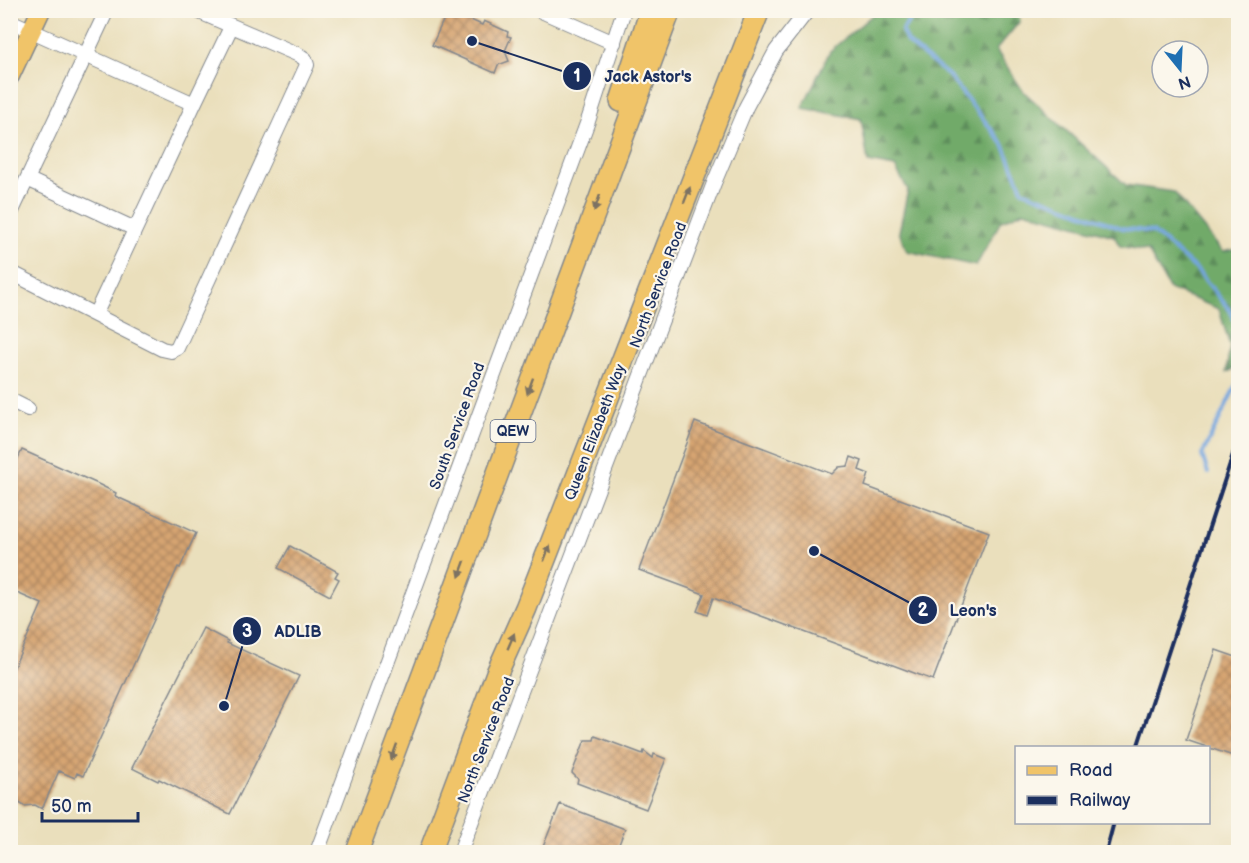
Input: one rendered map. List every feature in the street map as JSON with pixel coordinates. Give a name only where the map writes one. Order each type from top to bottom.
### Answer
[{"type":"highway","points":[[612,165],[618,111],[651,10]]},
{"type":"highway","name":"QEW","points":[[357,852],[670,10]]},
{"type":"highway","name":"Queen Elizabeth Way","points":[[430,852],[497,673],[526,608],[759,10]]},
{"type":"main road","points":[[10,76],[41,10]]},
{"type":"street","points":[[10,215],[107,10]]},
{"type":"street","points":[[10,272],[162,349],[171,351],[177,348],[307,65],[305,59],[299,55],[195,10]]},
{"type":"street","points":[[539,10],[614,43]]},
{"type":"street","name":"South Service Road","points":[[317,852],[588,122],[624,10]]},
{"type":"street","name":"North Service Road","points":[[460,852],[714,183],[741,118],[776,51],[807,10]]},
{"type":"street","points":[[10,21],[194,104]]},
{"type":"street","points":[[95,315],[231,27]]},
{"type":"street","points":[[27,179],[135,229]]},
{"type":"street","points":[[10,400],[28,408]]},
{"type":"green space","points":[[877,11],[1018,11],[1020,21],[996,50],[1023,91],[1126,185],[1174,192],[1223,252],[1238,249],[1238,367],[1226,373],[1230,346],[1219,309],[1169,289],[1148,251],[1120,246],[1114,236],[1024,211],[1001,221],[976,266],[907,251],[899,232],[908,190],[895,167],[868,162],[861,119],[802,108],[830,51]]},
{"type":"building","points":[[448,10],[482,25],[484,21],[508,32],[507,36],[511,37],[505,51],[509,61],[498,65],[495,73],[432,45]]},
{"type":"building","points":[[695,422],[832,474],[839,467],[848,466],[851,457],[862,461],[859,470],[869,474],[865,486],[989,532],[933,680],[713,598],[707,615],[697,611],[704,594],[639,570]]},
{"type":"building","points":[[22,450],[98,484],[116,493],[115,496],[196,533],[180,568],[178,567],[83,776],[77,773],[75,778],[59,771],[42,809],[35,805],[24,806],[10,797],[10,676],[42,604],[10,590],[10,475]]},
{"type":"building","points":[[290,546],[338,572],[335,577],[339,579],[330,596],[278,568]]},
{"type":"building","points":[[203,628],[228,641],[227,643],[299,676],[230,814],[132,768]]},
{"type":"building","points":[[1216,650],[1239,658],[1239,758],[1210,748],[1210,746],[1186,740]]},
{"type":"building","points":[[595,736],[643,754],[644,751],[653,758],[654,754],[666,759],[646,809],[577,783],[578,779],[572,773],[585,740],[594,740]]},
{"type":"building","points":[[560,804],[625,829],[616,852],[541,852]]},
{"type":"waterway","points":[[916,10],[902,31],[907,42],[948,75],[1003,144],[1023,191],[1122,228],[1153,232],[1196,269],[1229,309],[1238,328]]},
{"type":"waterway","points":[[1208,473],[1202,455],[1238,381]]},
{"type":"railway","points":[[1138,746],[1238,439]]},
{"type":"railway","points":[[1106,852],[1113,824]]},
{"type":"place","name":"Jack Astor's","points":[[472,41]]},
{"type":"place","name":"Leon's","points":[[814,551]]},
{"type":"place","name":"ADLIB","points":[[224,706]]}]
